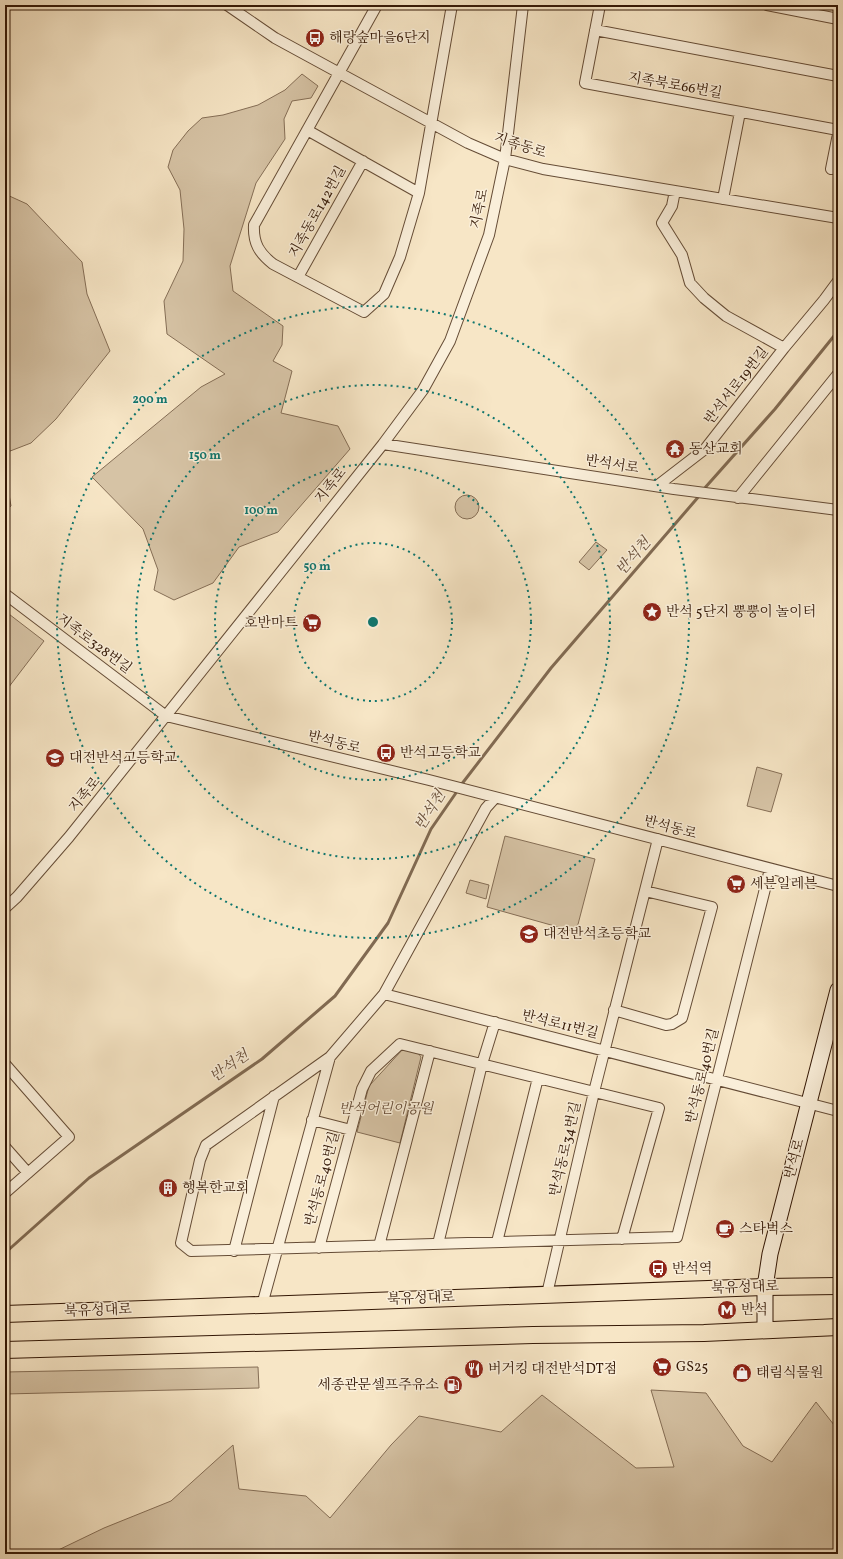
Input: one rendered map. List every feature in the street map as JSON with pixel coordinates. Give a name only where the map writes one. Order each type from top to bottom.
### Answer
[{"type":"main road","name":"북유성대로","points":[[5,1314],[547,1294],[838,1286]]},
{"type":"main road","points":[[5,1350],[838,1327]]},
{"type":"street","name":"지족동로","points":[[227,5],[275,38],[340,74],[432,122],[468,143],[505,158],[543,169],[838,218]]},
{"type":"street","name":"지족동로142번길","points":[[377,5],[340,74],[254,225],[256,245],[263,256],[273,264],[364,312],[384,294],[400,257],[419,193],[452,5]]},
{"type":"street","name":"지족로","points":[[5,908],[69,837],[382,444],[422,390],[450,341],[489,235],[505,158],[523,5]]},
{"type":"street","name":"지족북로66번길","points":[[600,5],[585,83],[838,130]]},
{"type":"street","points":[[767,5],[838,19]]},
{"type":"street","points":[[595,30],[838,76]]},
{"type":"street","points":[[723,199],[740,112]]},
{"type":"street","name":"지족동로142번길","points":[[307,130],[419,193]]},
{"type":"street","points":[[831,168],[838,134]]},
{"type":"street","name":"지족동로142번길","points":[[298,277],[363,161]]},
{"type":"street","name":"반석서로19번길","points":[[675,191],[672,206],[662,223],[682,255],[690,283],[704,298],[726,316],[784,348]]},
{"type":"street","name":"반석서로19번길","points":[[657,486],[705,449],[838,281]]},
{"type":"street","points":[[734,497],[838,374]]},
{"type":"street","name":"반석서로","points":[[382,444],[674,489],[838,510]]},
{"type":"street","name":"지족로328번길","points":[[5,594],[166,716]]},
{"type":"street","name":"반석동로","points":[[166,716],[430,780],[770,870],[838,886]]},
{"type":"street","points":[[276,1250],[191,1251],[181,1244],[200,1160],[206,1146],[330,1057],[384,994],[478,821],[486,808],[495,798]]},
{"type":"street","name":"반석동로34번길","points":[[547,1294],[558,1242],[614,1010],[658,840]]},
{"type":"street","name":"반석동로40번길","points":[[276,1250],[677,1237],[770,870]]},
{"type":"street","points":[[614,1010],[666,1025],[672,1024],[682,1018],[712,907],[645,891]]},
{"type":"street","name":"반석로","points":[[765,1330],[765,1287],[770,1254],[810,1104],[838,990]]},
{"type":"street","name":"반석로11번길","points":[[384,994],[838,1111]]},
{"type":"street","points":[[438,1244],[482,1064],[495,1022]]},
{"type":"street","name":"반석동로40번길","points":[[319,1248],[362,1089],[371,1071],[400,1044],[659,1108],[622,1239]]},
{"type":"street","points":[[379,1246],[430,1051]]},
{"type":"street","points":[[262,1305],[330,1057]]},
{"type":"street","points":[[5,1064],[69,1137],[5,1193]]},
{"type":"street","points":[[497,1242],[538,1078]]},
{"type":"street","points":[[234,1251],[274,1096]]},
{"type":"street","points":[[312,1120],[351,1130]]},
{"type":"street","points":[[5,1147],[28,1173]]},
{"type":"green space","points":[[302,74],[318,86],[311,98],[292,101],[284,119],[285,139],[256,183],[230,266],[233,291],[283,326],[282,345],[273,361],[292,371],[281,413],[338,426],[350,449],[278,532],[239,547],[213,583],[174,600],[154,590],[158,570],[143,529],[92,477],[201,387],[225,374],[167,334],[164,301],[183,261],[184,229],[180,190],[168,167],[173,150],[188,131],[202,118],[223,115],[258,105],[285,90]]},
{"type":"green space","points":[[5,194],[27,204],[82,262],[87,294],[110,351],[56,419],[31,443],[5,453]]},
{"type":"green space","points":[[5,471],[11,506],[5,511]]},
{"type":"green space","points":[[467,495],[475,499],[479,507],[475,515],[467,519],[459,515],[455,507],[459,499]]},
{"type":"green space","points":[[596,542],[607,550],[589,570],[579,562]]},
{"type":"green space","points":[[5,611],[44,641],[5,692]]},
{"type":"green space","points":[[757,767],[782,774],[771,812],[747,806]]},
{"type":"green space","points":[[505,836],[595,859],[576,932],[487,907]]},
{"type":"green space","points":[[470,880],[489,885],[486,899],[466,893]]},
{"type":"green space","name":"반석어린이공원","points":[[403,1049],[418,1053],[421,1057],[400,1143],[357,1132],[369,1086]]},
{"type":"green space","points":[[258,1367],[259,1388],[5,1394],[5,1372]]},
{"type":"green space","points":[[651,1390],[706,1393],[743,1446],[772,1462],[816,1402],[838,1430],[838,1548],[832,1554],[50,1554],[104,1528],[171,1501],[233,1445],[239,1489],[306,1496],[330,1518],[391,1445],[419,1416],[501,1432],[542,1395],[636,1468],[674,1467]]},
{"type":"waterway","name":"반석천","points":[[703,490],[775,409],[838,331]]},
{"type":"waterway","name":"반석천","points":[[461,785],[551,668],[700,495]]},
{"type":"waterway","name":"반석천","points":[[5,1253],[89,1178],[262,1059],[335,996],[388,923],[431,829],[458,790]]},
{"type":"place","name":"해랑숲마을6단지","points":[[315,38]]},
{"type":"place","name":"동산교회","points":[[675,449]]},
{"type":"place","name":"반석 5단지 뿡뿡이 놀이터","points":[[652,612]]},
{"type":"place","name":"호반마트","points":[[312,623]]},
{"type":"place","name":"반석고등학교","points":[[386,753]]},
{"type":"place","name":"대전반석고등학교","points":[[55,758]]},
{"type":"place","name":"세븐일레븐","points":[[736,884]]},
{"type":"place","name":"대전반석초등학교","points":[[529,934]]},
{"type":"place","name":"행복한교회","points":[[168,1188]]},
{"type":"place","name":"스타벅스","points":[[725,1229]]},
{"type":"place","name":"반석역","points":[[658,1269]]},
{"type":"place","name":"반석","points":[[727,1310]]},
{"type":"place","name":"GS25","points":[[662,1367]]},
{"type":"place","name":"버거킹 대전반석DT점","points":[[474,1369]]},
{"type":"place","name":"태림식물원","points":[[742,1373]]},
{"type":"place","name":"세종관문셀프주유소","points":[[453,1385]]}]
